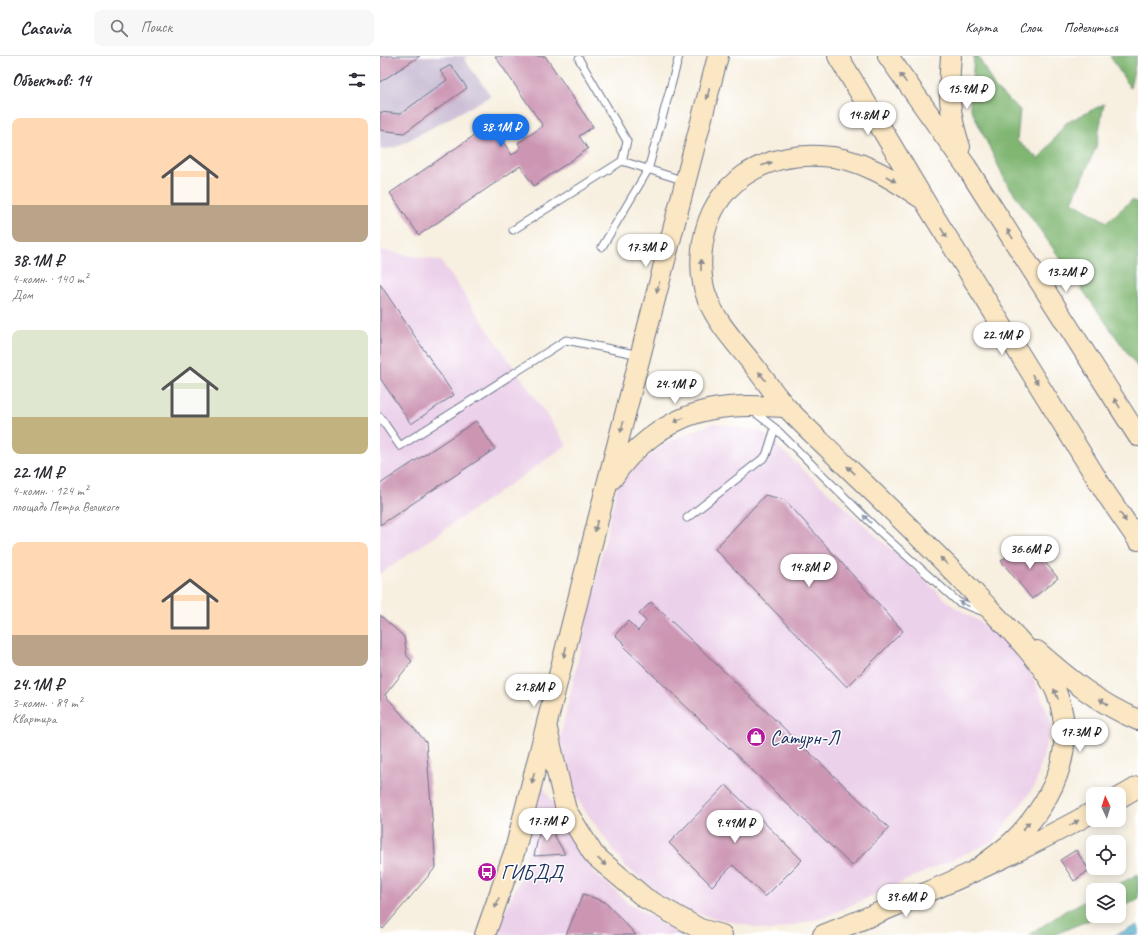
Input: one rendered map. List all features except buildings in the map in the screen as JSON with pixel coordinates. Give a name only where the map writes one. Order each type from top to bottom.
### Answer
[{"type":"main road","points":[[485,935],[516,850],[606,488],[718,56]]},
{"type":"main road","points":[[838,56],[924,200],[1107,495],[1138,540]]},
{"type":"main road","points":[[888,56],[966,166],[1138,436]]},
{"type":"main road","points":[[951,56],[948,88],[952,124],[966,166]]},
{"type":"main road","points":[[924,200],[889,177],[857,163],[824,156],[792,156],[759,166],[734,182],[715,205],[705,230],[701,254],[701,276],[708,301],[721,324],[786,407],[949,566],[1036,661],[1056,692],[1065,724],[1064,753],[1054,785],[1038,812],[1016,838],[976,870]]},
{"type":"main road","points":[[606,488],[626,460],[646,441],[672,424],[701,412],[747,406],[786,407]]},
{"type":"main road","points":[[1000,620],[1076,684],[1118,711],[1138,720]]},
{"type":"main road","points":[[546,725],[566,810],[594,855],[644,898],[700,930],[722,935]]},
{"type":"main road","points":[[1126,794],[1138,788]]},
{"type":"main road","points":[[823,935],[869,917],[1042,841],[1086,816]]},
{"type":"lane","points":[[602,247],[648,170],[679,56]]},
{"type":"lane","points":[[512,230],[622,161],[627,141],[578,59]]},
{"type":"lane","points":[[622,161],[686,181]]},
{"type":"lane","points":[[380,417],[400,446],[566,340],[640,355]]},
{"type":"lane","points":[[747,406],[775,428],[879,531],[958,602],[1000,620]]},
{"type":"lane","points":[[686,518],[766,456],[775,428]]},
{"type":"shaded area","points":[[380,56],[467,56],[464,59],[491,96],[394,148],[380,149]]},
{"type":"shaded area","points":[[380,250],[441,261],[567,445],[380,574]]},
{"type":"shaded area","points":[[714,423],[761,431],[953,606],[990,628],[1028,666],[1052,723],[1035,786],[993,841],[825,917],[771,931],[681,910],[625,866],[574,795],[560,739],[618,483],[665,443]]},
{"type":"shaded area","points":[[542,785],[593,871],[628,903],[675,931],[688,935],[494,935],[521,877]]},
{"type":"green space","points":[[974,56],[978,56],[995,88],[1020,110],[1017,141],[1039,159],[1066,123],[1104,104],[1096,147],[1072,202],[1107,222],[1132,200],[1138,203],[1138,368],[1006,182],[970,107]]},
{"type":"green space","points":[[1110,56],[1137,56],[1130,88]]},
{"type":"green space","points":[[1138,874],[1138,900],[1126,905],[1126,883],[1121,883]]},
{"type":"green space","points":[[1086,900],[1086,921],[1053,935],[1029,935],[1065,911]]},
{"type":"water","points":[[1138,925],[1138,935],[1115,935]]},
{"type":"place","name":"Сатурн-Л","points":[[756,737]]},
{"type":"place","name":"ГИБДД","points":[[487,872]]}]
